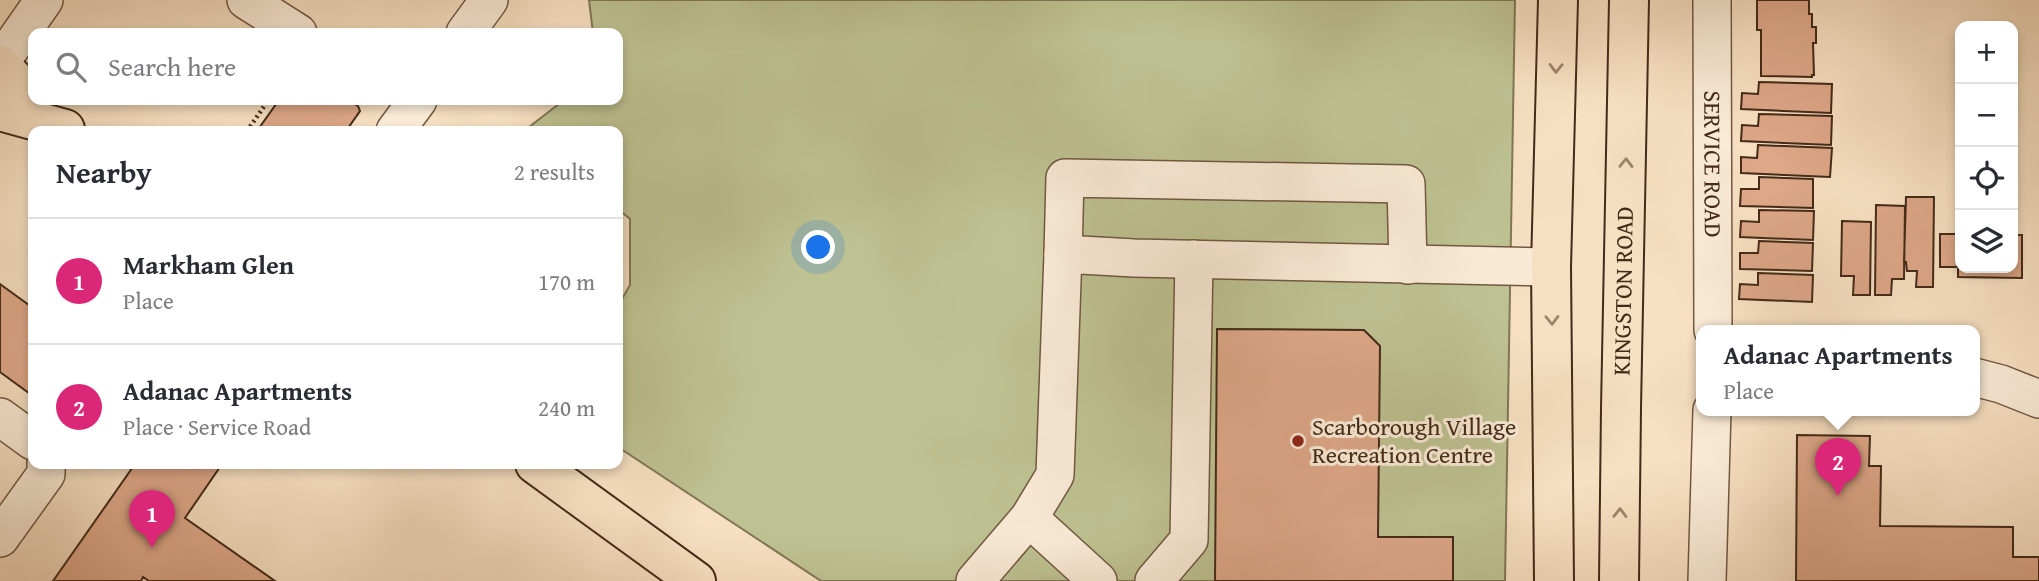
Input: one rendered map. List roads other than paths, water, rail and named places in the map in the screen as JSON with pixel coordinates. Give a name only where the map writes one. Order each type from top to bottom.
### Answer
[{"type":"main road","points":[[1554,581],[1551,267],[1558,0]]},
{"type":"main road","name":"KINGSTON ROAD","points":[[1619,581],[1629,0]]},
{"type":"main road","points":[[0,64],[28,93]]},
{"type":"main road","points":[[40,105],[62,126]]},
{"type":"main road","points":[[0,111],[52,126]]},
{"type":"main road","points":[[542,469],[696,581]]},
{"type":"street","points":[[0,64],[44,0]]},
{"type":"street","points":[[247,0],[290,28]]},
{"type":"street","points":[[469,28],[489,0]]},
{"type":"street","name":"SERVICE ROAD","points":[[1712,0],[1713,325]]},
{"type":"street","points":[[975,581],[1029,519],[1055,475],[1065,178],[1406,184],[1408,265]]},
{"type":"street","points":[[1063,254],[1551,267]]},
{"type":"street","points":[[1154,581],[1189,540],[1194,259]]},
{"type":"street","points":[[1980,378],[2039,399]]},
{"type":"street","points":[[1707,581],[1712,416]]},
{"type":"street","points":[[0,417],[28,437]]},
{"type":"street","points":[[0,538],[46,474],[46,469]]},
{"type":"street","points":[[1029,519],[1086,577]]},
{"type":"place","name":"Scarborough Village Recreation Centre","points":[[1298,441]]},
{"type":"place","name":"Adanac Apartments","points":[[1838,496]]},
{"type":"place","name":"Markham Glen","points":[[152,548]]}]
